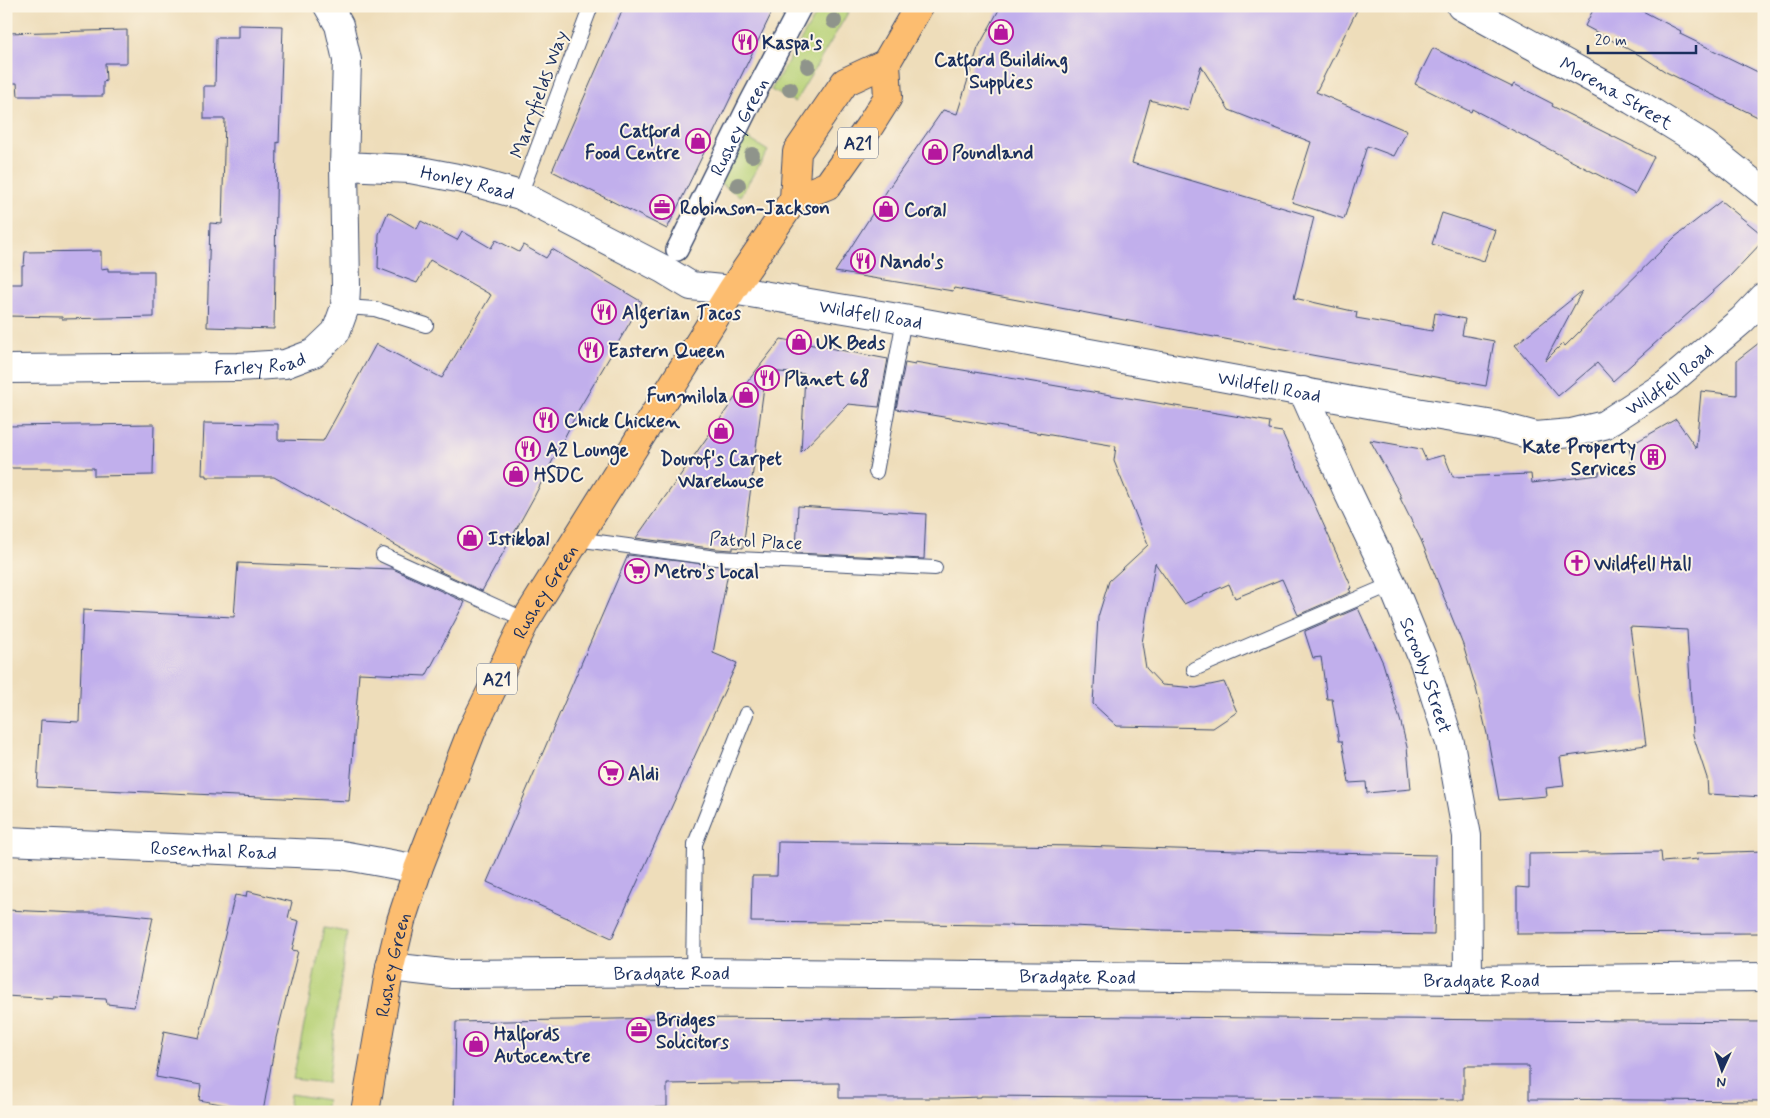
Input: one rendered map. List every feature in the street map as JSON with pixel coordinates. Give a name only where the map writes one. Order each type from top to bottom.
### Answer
[{"type":"highway","points":[[886,64],[919,6]]},
{"type":"highway","name":"A21","points":[[886,64],[888,97],[870,127],[828,185],[794,199],[797,152],[845,82],[886,64]]},
{"type":"highway","name":"Rushey Green","points":[[364,1112],[390,967],[401,921],[418,869],[472,730],[526,620],[732,290],[794,199]]},
{"type":"street","points":[[328,6],[340,25],[347,60],[344,166]]},
{"type":"street","name":"Rushey Green","points":[[677,250],[801,6]]},
{"type":"street","name":"Morena Street","points":[[1460,6],[1632,100],[1705,145],[1764,192]]},
{"type":"street","name":"Honley Road","points":[[344,166],[410,169],[463,178],[520,195],[663,269],[691,286],[732,290]]},
{"type":"street","name":"Farley Road","points":[[6,369],[219,368],[285,364],[314,353],[336,332],[344,307],[346,287],[344,166]]},
{"type":"street","name":"Wildfell Road","points":[[732,290],[1494,425],[1536,436],[1571,433],[1604,425],[1667,384],[1742,320],[1764,297]]},
{"type":"street","name":"Scrooby Street","points":[[1303,391],[1347,490],[1392,584],[1424,662],[1450,743],[1467,836],[1468,980]]},
{"type":"street","name":"Rosenthal Road","points":[[6,841],[342,855],[418,869]]},
{"type":"street","name":"Bradgate Road","points":[[390,967],[452,974],[693,972],[1468,980],[1764,977]]},
{"type":"lane","name":"Marryfields Way","points":[[520,195],[590,6]]},
{"type":"lane","points":[[344,307],[375,309],[426,325]]},
{"type":"lane","points":[[876,472],[904,319]]},
{"type":"lane","name":"Patrol Place","points":[[576,539],[716,558],[936,568]]},
{"type":"lane","points":[[383,555],[526,620]]},
{"type":"lane","points":[[1194,669],[1392,584]]},
{"type":"lane","points":[[693,972],[694,844],[746,714]]},
{"type":"green space","points":[[821,6],[852,6],[795,102],[771,90]]},
{"type":"green space","points":[[741,134],[768,151],[740,196],[715,180]]},
{"type":"green space","points":[[324,928],[347,932],[328,1083],[293,1079]]},
{"type":"green space","points":[[290,1094],[327,1100],[325,1112],[288,1112]]},
{"type":"building","points":[[624,6],[775,6],[667,229],[552,171]]},
{"type":"building","points":[[1001,6],[1359,6],[1316,92],[1407,131],[1394,156],[1367,146],[1344,219],[1292,202],[1311,142],[1229,110],[1201,66],[1188,111],[1150,100],[1132,163],[1314,217],[1294,298],[1357,312],[1356,318],[1432,331],[1435,313],[1465,319],[1462,335],[1494,341],[1486,386],[954,288],[953,291],[835,272],[890,186],[943,110],[957,114],[978,48]]},
{"type":"building","points":[[1595,6],[1633,6],[1681,31],[1680,34],[1764,75],[1764,120],[1666,72],[1643,57],[1585,26]]},
{"type":"building","points":[[238,25],[283,26],[279,143],[277,142],[274,329],[207,327],[210,223],[222,224],[225,119],[204,119],[204,86],[215,86],[216,38],[238,38]]},
{"type":"building","points":[[127,30],[127,63],[105,63],[106,81],[103,82],[103,96],[18,96],[17,83],[6,83],[6,33]]},
{"type":"building","points":[[1433,48],[1512,87],[1514,84],[1553,104],[1552,106],[1654,157],[1635,194],[1472,109],[1471,112],[1415,84]]},
{"type":"building","points":[[1721,201],[1764,236],[1764,240],[1730,276],[1613,381],[1597,363],[1558,396],[1515,345],[1582,291],[1545,361],[1562,344],[1565,346],[1675,237]]},
{"type":"building","points":[[388,212],[417,229],[421,221],[457,240],[462,231],[491,248],[496,240],[519,252],[523,245],[546,258],[552,249],[642,302],[579,409],[534,497],[482,591],[439,571],[442,571],[274,477],[207,477],[207,475],[202,475],[204,423],[278,424],[278,440],[323,441],[376,344],[442,378],[491,295],[430,260],[417,283],[378,268],[379,234]]},
{"type":"building","points":[[1442,213],[1495,230],[1484,261],[1432,244]]},
{"type":"building","points":[[101,251],[101,269],[108,268],[108,271],[154,271],[154,317],[62,319],[62,317],[6,316],[6,284],[22,284],[22,266],[24,266],[25,252]]},
{"type":"building","points":[[781,339],[888,359],[879,407],[848,404],[801,452],[805,374],[766,371],[743,548],[733,547],[733,550],[717,549],[636,538],[737,395]]},
{"type":"building","points":[[1764,339],[1764,797],[1708,794],[1707,778],[1693,735],[1687,630],[1630,627],[1646,745],[1560,757],[1564,786],[1546,788],[1547,796],[1499,800],[1487,734],[1463,645],[1421,540],[1400,498],[1402,498],[1370,440],[1421,449],[1426,460],[1444,455],[1453,477],[1531,474],[1532,483],[1599,475],[1599,472],[1632,467],[1629,446],[1676,419],[1696,448],[1701,391],[1737,395],[1737,360]]},
{"type":"building","points":[[915,362],[1270,422],[1269,430],[1282,432],[1352,588],[1349,589],[1351,592],[1298,615],[1282,579],[1235,598],[1229,584],[1184,604],[1155,563],[1142,643],[1146,668],[1162,685],[1196,688],[1224,682],[1237,712],[1213,728],[1117,726],[1093,704],[1098,617],[1109,581],[1148,545],[1114,461],[1116,446],[896,409],[905,363],[915,365]]},
{"type":"building","points":[[154,424],[153,475],[94,476],[94,468],[6,468],[6,426]]},
{"type":"building","points":[[798,506],[926,514],[924,559],[796,553]]},
{"type":"building","name":"Aldi","points":[[628,555],[729,567],[713,653],[737,663],[612,938],[487,882]]},
{"type":"building","points":[[238,563],[393,569],[465,602],[426,676],[359,673],[349,801],[37,787],[41,720],[79,722],[83,610],[234,617]]},
{"type":"building","points":[[1358,608],[1383,663],[1401,723],[1407,747],[1411,789],[1367,793],[1366,782],[1349,783],[1332,699],[1327,699],[1321,657],[1313,658],[1305,633],[1305,631]]},
{"type":"building","points":[[778,842],[1079,846],[1436,855],[1434,935],[1158,930],[1073,926],[751,922],[752,876],[777,876]]},
{"type":"building","points":[[1764,851],[1764,933],[1517,934],[1517,887],[1529,888],[1529,854],[1661,852],[1662,862],[1698,859],[1697,853]]},
{"type":"building","points":[[247,891],[292,902],[288,918],[299,921],[292,950],[298,951],[276,1038],[263,1112],[199,1100],[201,1085],[156,1077],[164,1031],[199,1038],[235,895],[246,897]]},
{"type":"building","points":[[6,910],[111,913],[153,917],[134,1007],[107,1004],[106,999],[54,997],[54,999],[6,996],[8,963],[6,963]]},
{"type":"building","points":[[1018,1016],[1764,1022],[1764,1101],[1529,1099],[1529,1066],[1464,1066],[1464,1100],[981,1096],[950,1098],[839,1098],[839,1083],[731,1083],[667,1084],[667,1107],[454,1112],[456,1022],[666,1018],[883,1019]]},
{"type":"place","name":"Catford Building Supplies","points":[[1001,32]]},
{"type":"place","name":"Kaspa's","points":[[745,42]]},
{"type":"place","name":"Catford Food Centre","points":[[698,141]]},
{"type":"place","name":"Poundland","points":[[935,152]]},
{"type":"place","name":"Robinson-Jackson","points":[[662,207]]},
{"type":"place","name":"Coral","points":[[886,209]]},
{"type":"place","name":"Nando's","points":[[863,261]]},
{"type":"place","name":"Algerian Tacos","points":[[604,312]]},
{"type":"place","name":"UK Beds","points":[[799,342]]},
{"type":"place","name":"Eastern Queen","points":[[591,350]]},
{"type":"place","name":"Planet 68","points":[[767,378]]},
{"type":"place","name":"Funmilola","points":[[746,395]]},
{"type":"place","name":"Chick Chicken","points":[[546,420]]},
{"type":"place","name":"Dourof's Carpet Warehouse","points":[[721,431]]},
{"type":"place","name":"A2 Lounge","points":[[528,449]]},
{"type":"place","name":"Kate Property Services","points":[[1653,457]]},
{"type":"place","name":"HSDC","points":[[516,474]]},
{"type":"place","name":"Istikbal","points":[[470,538]]},
{"type":"place","name":"Wildfell Hall","points":[[1577,563]]},
{"type":"place","name":"Metro's Local","points":[[637,571]]},
{"type":"place","name":"Aldi","points":[[611,773]]},
{"type":"place","name":"Bridges Solicitors","points":[[639,1030]]},
{"type":"place","name":"Halfords Autocentre","points":[[476,1044]]}]
